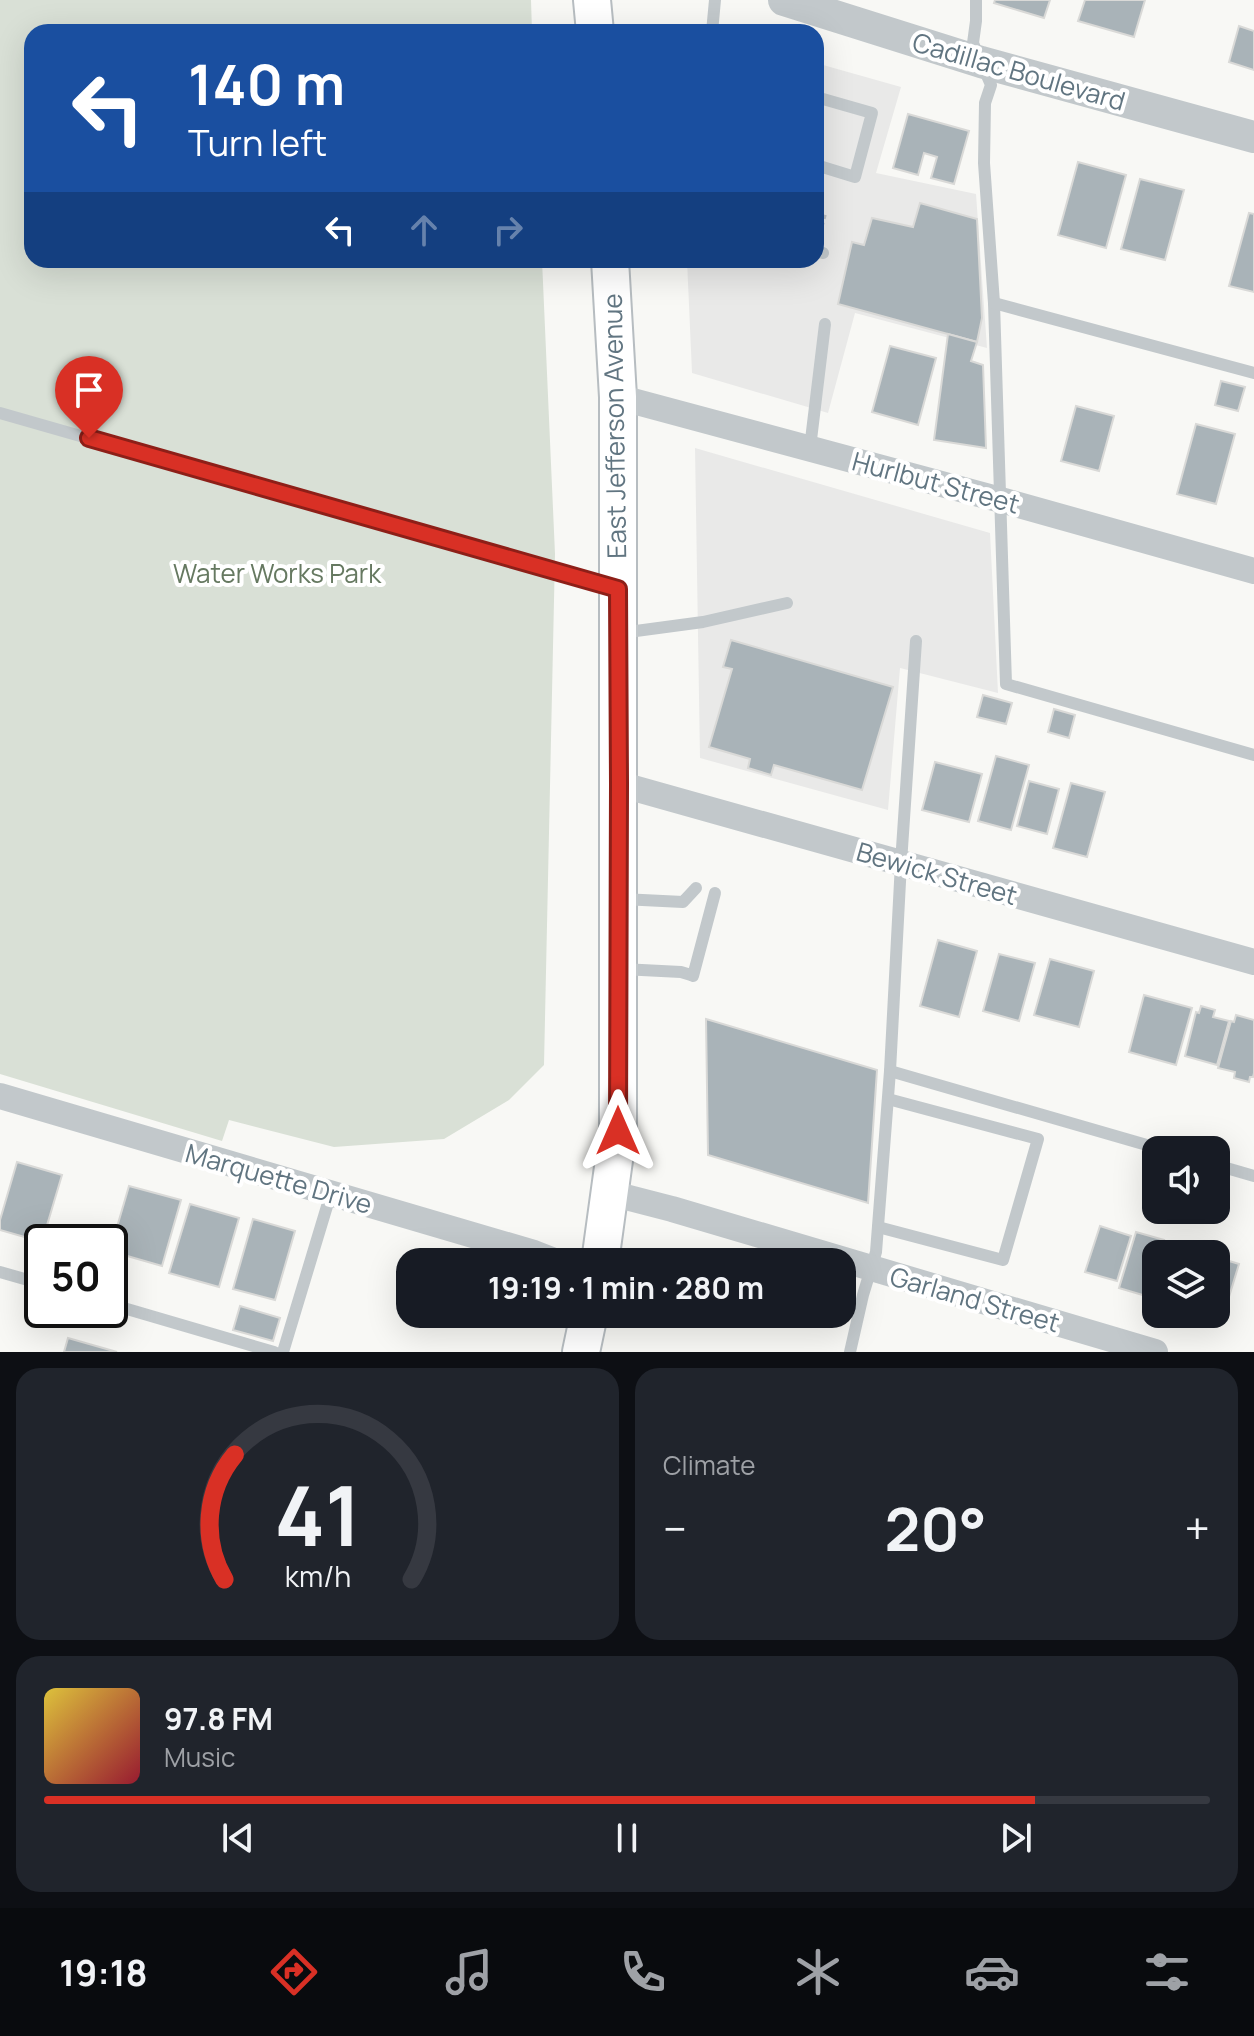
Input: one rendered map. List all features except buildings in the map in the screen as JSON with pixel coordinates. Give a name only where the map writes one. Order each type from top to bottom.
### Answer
[{"type":"main road","points":[[592,0],[594,24]]},
{"type":"main road","name":"East Jefferson Avenue","points":[[602,1248],[618,1131],[618,397],[610,268]]},
{"type":"main road","points":[[581,1352],[586,1328]]},
{"type":"street","name":"Cadillac Boulevard","points":[[784,0],[981,62],[1254,137]]},
{"type":"street","name":"Hurlbut Street","points":[[618,397],[1254,571]]},
{"type":"street","name":"Bewick Street","points":[[619,784],[1254,962]]},
{"type":"street","name":"Marquette Drive","points":[[0,1096],[517,1248]]},
{"type":"street","name":"Garland Street","points":[[610,1193],[1155,1352]]},
{"type":"lane","points":[[713,24],[715,0]]},
{"type":"lane","points":[[976,0],[973,43],[991,85],[985,103],[984,163],[994,303],[1006,684],[1254,755]]},
{"type":"lane","points":[[824,99],[872,113],[855,177],[824,167]]},
{"type":"lane","points":[[994,303],[1254,373]]},
{"type":"lane","points":[[810,448],[825,324]]},
{"type":"lane","points":[[0,413],[618,589]]},
{"type":"lane","points":[[618,634],[703,622],[787,603]]},
{"type":"lane","points":[[850,1352],[876,1252],[916,641]]},
{"type":"lane","points":[[618,899],[683,902],[696,888]]},
{"type":"lane","points":[[618,968],[692,975],[715,893]]},
{"type":"lane","points":[[890,1071],[1142,1144]]},
{"type":"lane","points":[[878,1227],[1003,1260],[1038,1139],[888,1099]]},
{"type":"lane","points":[[1230,1169],[1254,1176]]},
{"type":"lane","points":[[283,1352],[331,1193]]},
{"type":"lane","points":[[0,1272],[24,1279]]},
{"type":"lane","points":[[128,1309],[274,1352]]},
{"type":"shaded area","points":[[824,65],[901,87],[876,173],[976,194],[987,348],[855,313],[828,413],[692,373],[687,268],[824,268]]},
{"type":"shaded area","points":[[695,448],[990,533],[998,693],[900,668],[888,810],[700,758]]},
{"type":"green space","name":"Water Works Park","points":[[0,0],[531,0],[532,24],[24,24],[24,268],[542,268],[555,554],[544,1065],[509,1100],[444,1139],[334,1147],[229,1120],[222,1141],[0,1074]]},
{"type":"route","points":[[89,438],[618,589],[618,1131]]}]
